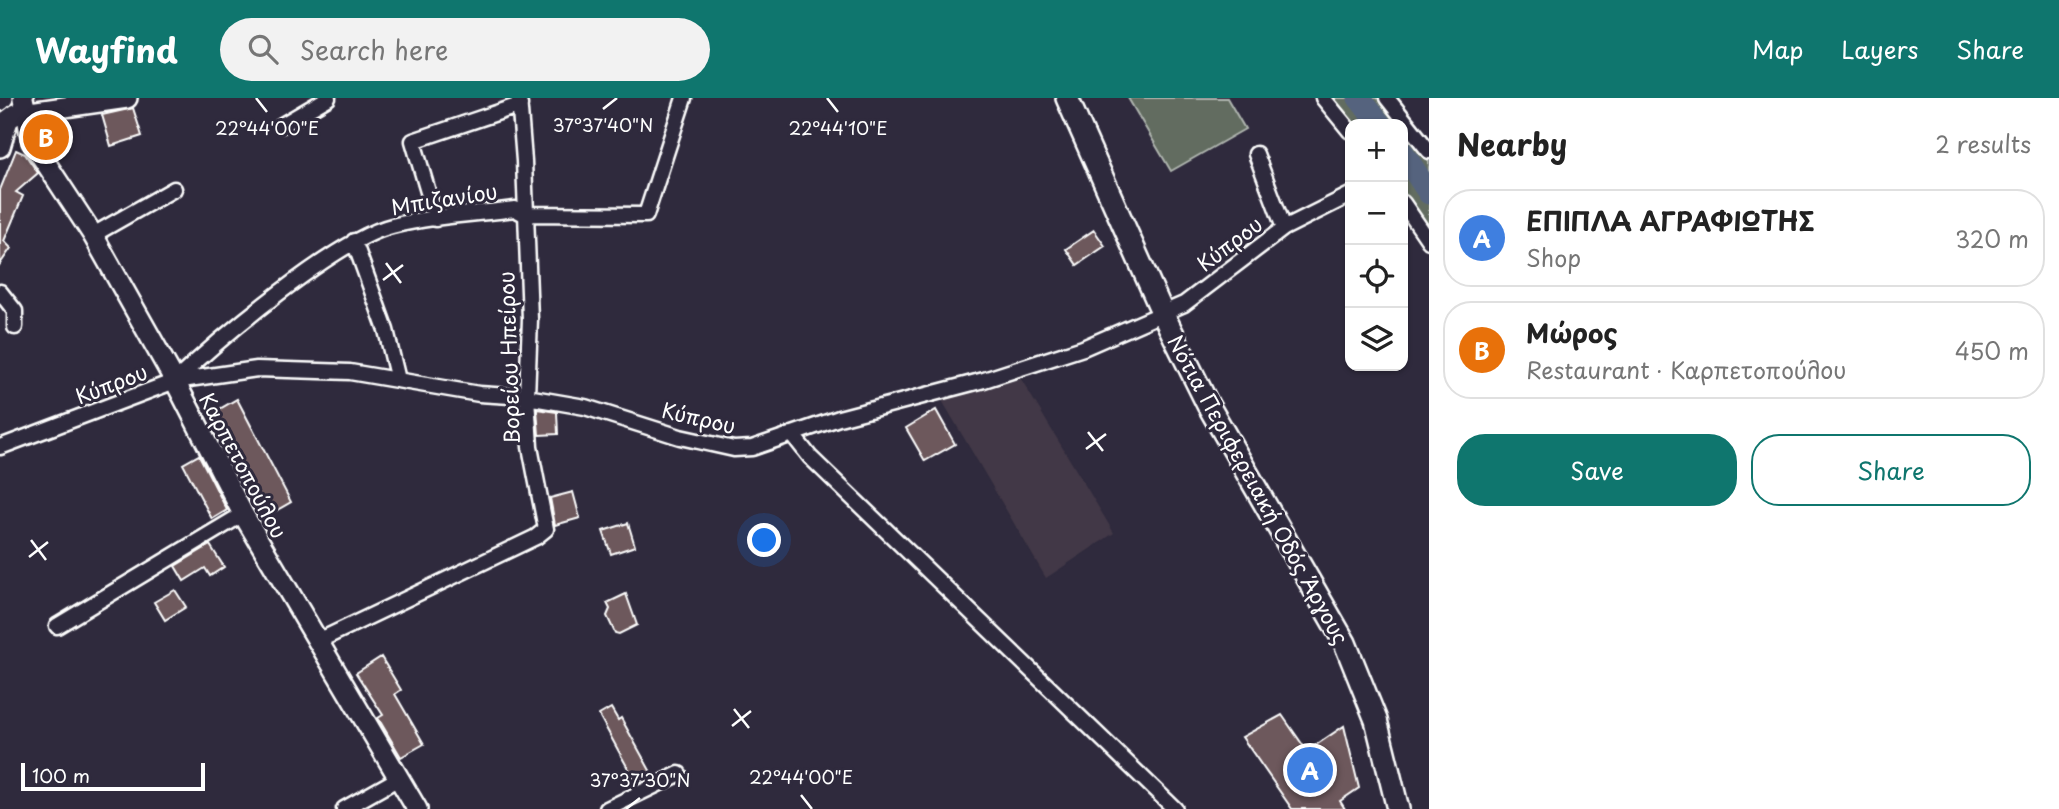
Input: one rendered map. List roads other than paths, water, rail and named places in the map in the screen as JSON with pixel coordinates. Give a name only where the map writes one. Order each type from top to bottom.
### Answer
[{"type":"main road","points":[[32,142],[17,133],[10,122],[127,98]]},
{"type":"main road","name":"Νότια Περιφερειακή Οδός Άργους","points":[[1067,98],[1163,314],[1208,405],[1345,643],[1376,720],[1398,809]]},
{"type":"main road","name":"Καρπετοπούλου","points":[[10,122],[32,142],[93,235],[175,381],[243,514],[416,809]]},
{"type":"street","points":[[282,125],[328,98]]},
{"type":"street","name":"Μπιζανίου","points":[[175,381],[283,293],[354,241],[391,226],[515,209],[524,214],[646,215],[684,98]]},
{"type":"street","points":[[1324,98],[1345,125]]},
{"type":"street","points":[[1387,98],[1429,151]]},
{"type":"street","points":[[436,219],[413,141],[519,102]]},
{"type":"street","name":"Βορείου Ηπείρου","points":[[318,641],[543,533],[546,529],[530,447],[527,397],[530,319],[519,102]]},
{"type":"street","points":[[1256,155],[1284,228]]},
{"type":"street","points":[[93,235],[174,188]]},
{"type":"street","name":"Κύπρου","points":[[0,447],[175,381],[257,369],[350,372],[479,394],[527,397],[585,407],[680,437],[734,449],[751,448],[792,433],[984,380],[1083,348],[1184,304],[1284,228],[1345,198]]},
{"type":"street","points":[[1408,210],[1429,241]]},
{"type":"street","points":[[354,241],[386,330],[398,380]]},
{"type":"street","points":[[0,292],[15,311],[15,327]]},
{"type":"street","points":[[792,433],[810,457],[1175,809]]},
{"type":"street","points":[[57,626],[243,514]]},
{"type":"street","points":[[607,809],[679,775]]},
{"type":"street","points":[[344,809],[399,778]]},
{"type":"waterway","points":[[1359,98],[1376,119]]},
{"type":"waterway","points":[[1408,161],[1429,193]]},
{"type":"place","name":"Μώρος","points":[[46,137]]},
{"type":"place","name":"ΕΠΙΠΛΑ ΑΓΡΑΦΙΩΤΗΣ","points":[[1310,770]]}]
